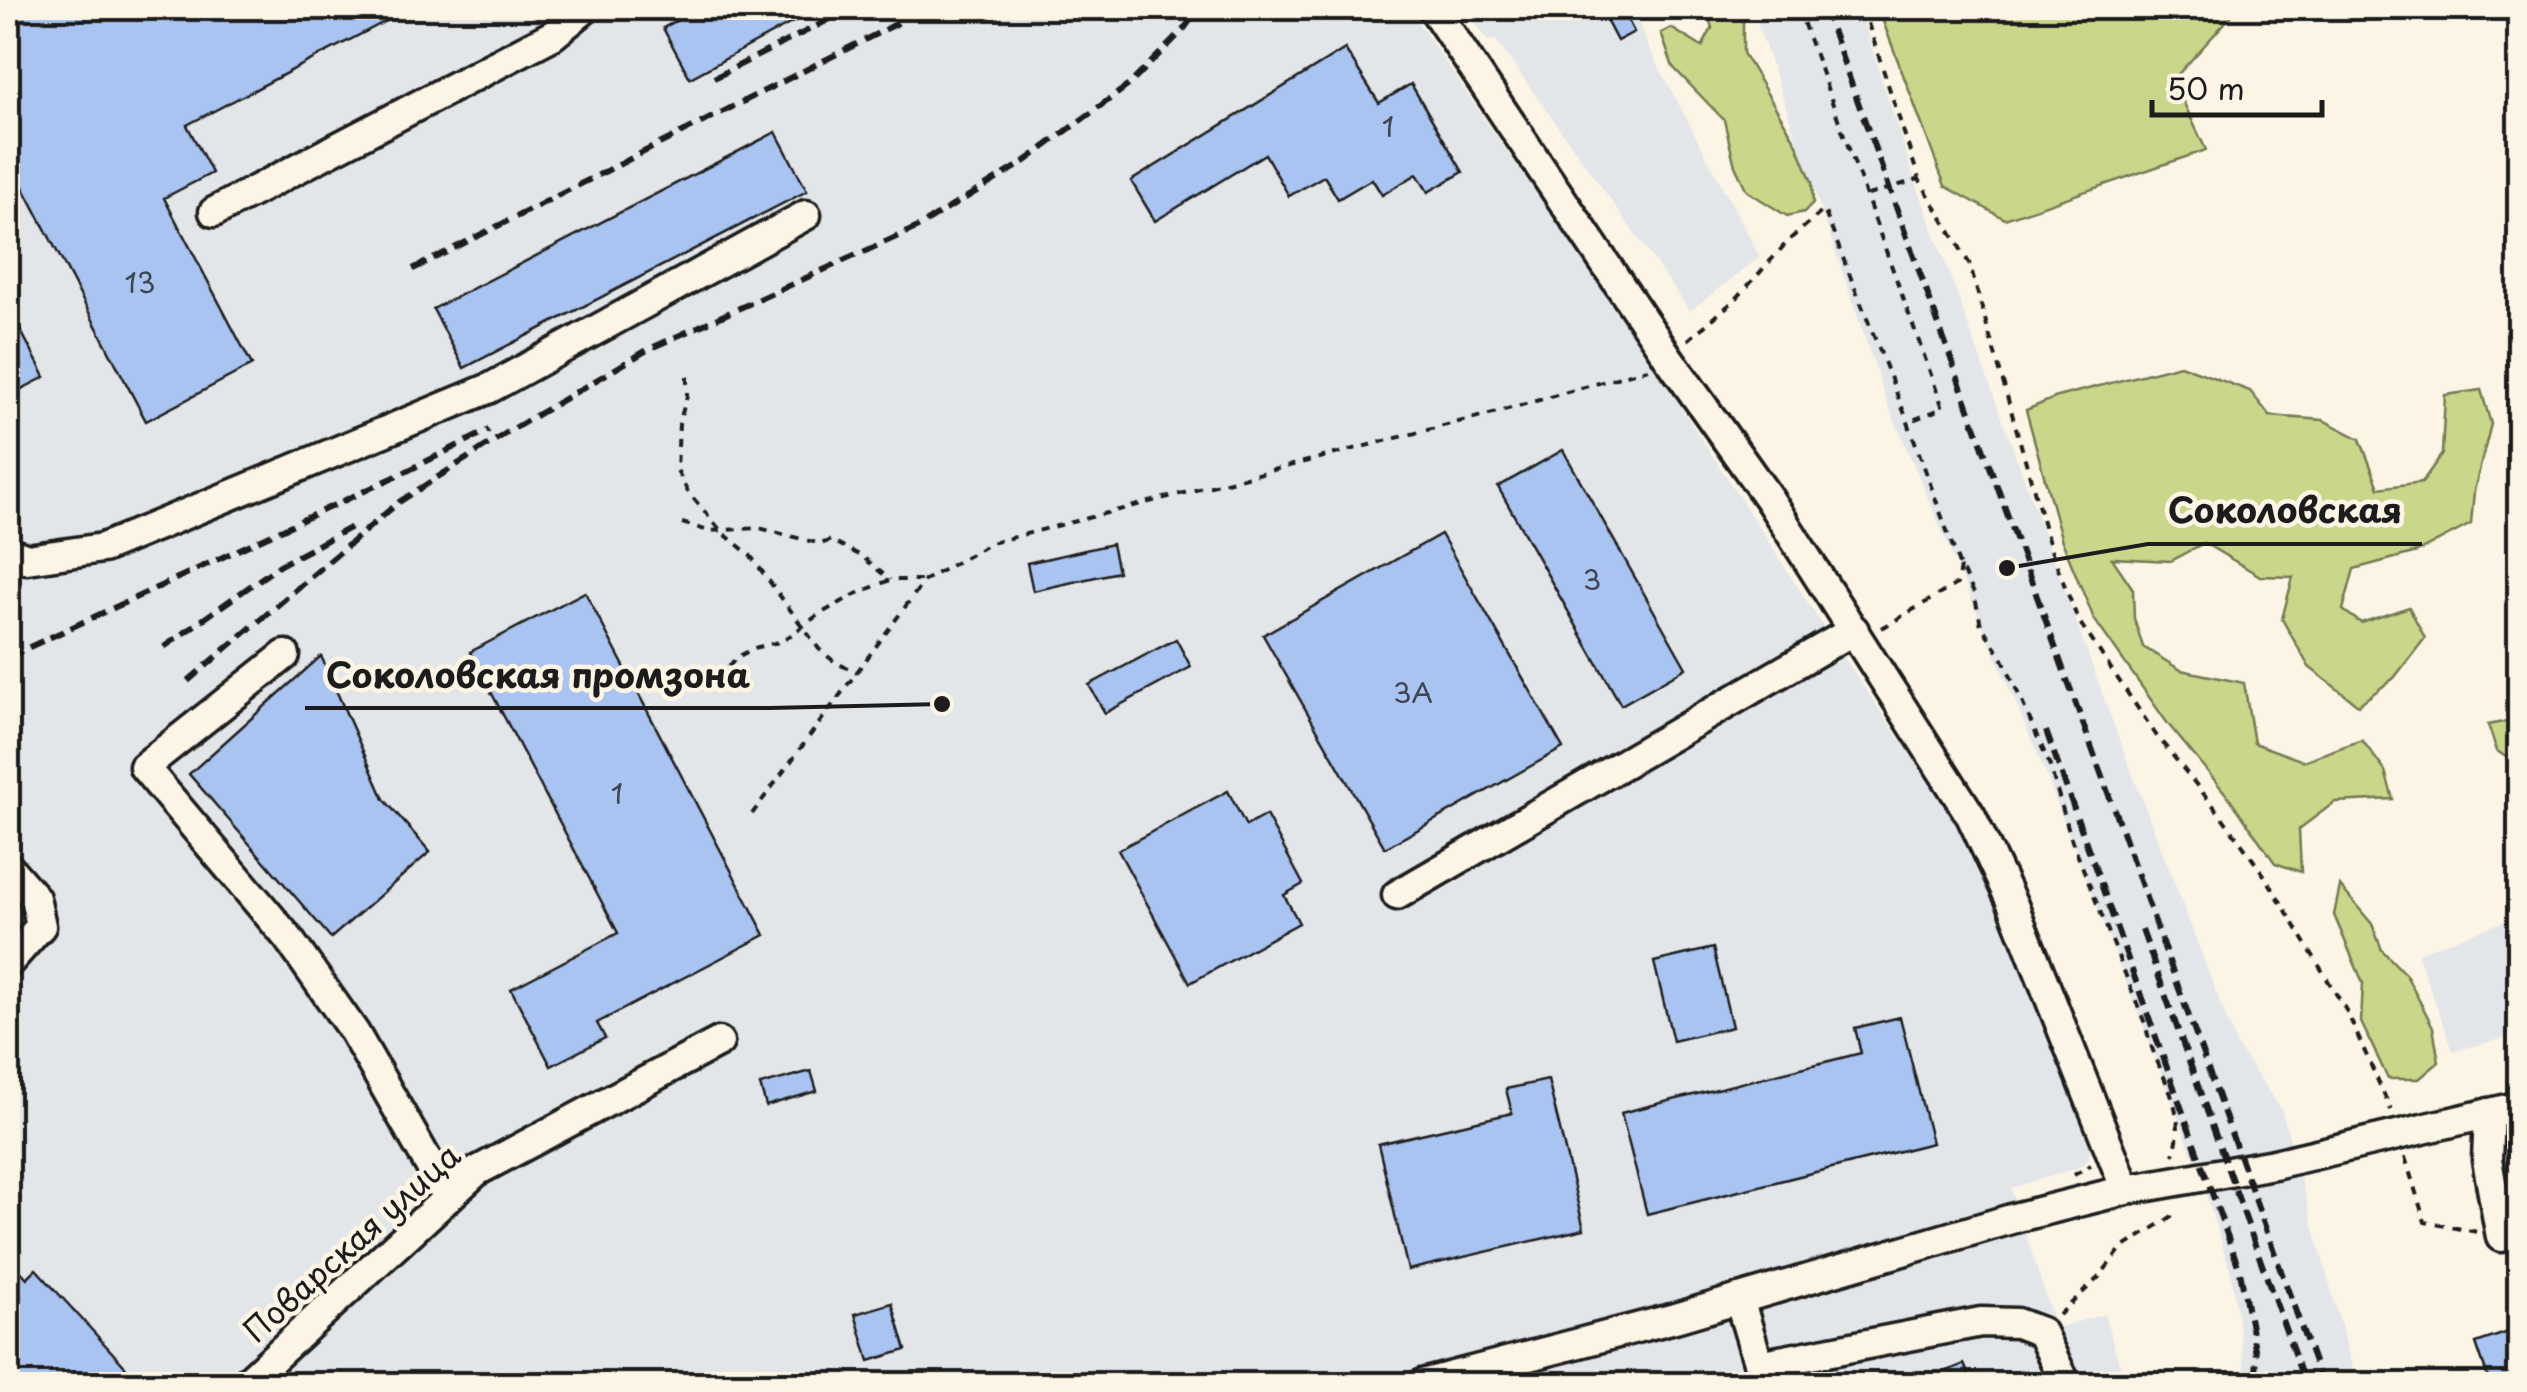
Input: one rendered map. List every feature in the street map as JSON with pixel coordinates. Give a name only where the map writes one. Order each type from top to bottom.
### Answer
[{"type":"street","points":[[214,212],[553,34],[586,8]]},
{"type":"street","points":[[1433,8],[1668,358],[1865,632],[1971,816],[2013,905],[2126,1190]]},
{"type":"street","points":[[8,552],[26,559],[103,548],[490,388],[806,215]]},
{"type":"street","points":[[1397,895],[1865,632]]},
{"type":"street","points":[[285,655],[144,768],[310,969],[354,1032],[448,1197]]},
{"type":"street","points":[[8,868],[35,898],[41,926],[8,963]]},
{"type":"street","name":"Поварская улица","points":[[245,1384],[476,1171],[718,1042]]},
{"type":"street","points":[[1414,1378],[1739,1299],[2018,1217],[2126,1190],[2274,1164],[2520,1106]]},
{"type":"street","points":[[2489,1113],[2486,1160],[2510,1235]]},
{"type":"street","points":[[1739,1299],[1752,1375],[1981,1322],[2017,1322],[2040,1332],[2066,1384]]},
{"type":"path","points":[[1798,8],[1943,408],[1908,422]]},
{"type":"path","points":[[1862,8],[1919,179],[1969,263],[2051,550],[2078,620],[2156,735],[2267,879],[2347,1012],[2392,1112]]},
{"type":"path","points":[[1868,196],[1919,179]]},
{"type":"path","points":[[752,814],[926,580],[991,543],[1643,372],[1668,358],[1736,298],[1790,239],[1824,210],[1908,422],[1960,567],[1974,593],[1981,625],[2002,660],[2049,763],[2072,841],[2146,1026],[2150,1049],[2179,1115],[2179,1138],[2170,1161],[2177,1202],[2171,1217],[2120,1249],[2080,1297],[2040,1332]]},
{"type":"path","points":[[688,376],[679,424],[677,470],[688,492],[722,532],[750,555],[819,649],[856,672]]},
{"type":"path","points":[[682,522],[722,532],[759,528],[821,544],[831,540],[863,558],[890,580]]},
{"type":"path","points":[[1865,632],[1911,613],[1928,598],[1943,595],[1957,584],[1960,567]]},
{"type":"path","points":[[719,679],[736,658],[754,648],[783,641],[858,592],[890,580],[926,580]]},
{"type":"path","points":[[2404,1154],[2425,1222],[2510,1235]]},
{"type":"path","points":[[2064,1178],[2082,1173],[2094,1163]]},
{"type":"path","points":[[1355,1384],[1414,1378]]},
{"type":"shaded area","points":[[8,8],[1408,8],[1632,332],[1842,655],[1958,824],[2061,1061],[2090,1149],[2088,1159],[2078,1168],[2011,1188],[2056,1328],[2104,1314],[2126,1384],[8,1384]]},
{"type":"shaded area","points":[[1462,8],[1632,8],[1650,50],[1760,257],[1690,311],[1496,40],[1487,40]]},
{"type":"shaded area","points":[[1752,8],[1859,8],[1910,166],[2116,731],[2237,1046],[2282,1111],[2357,1384],[2247,1384],[2231,1273],[2195,1161],[2043,767],[1888,405]]},
{"type":"shaded area","points":[[2519,916],[2519,1035],[2453,1051],[2417,953]]},
{"type":"green space","points":[[1706,8],[1743,8],[1743,53],[1796,142],[1812,182],[1813,203],[1804,212],[1787,216],[1747,191],[1735,166],[1724,120],[1673,67],[1661,33],[1671,28],[1702,47],[1712,28]]},
{"type":"green space","points":[[1878,8],[2221,8],[2232,15],[2173,80],[2206,150],[2005,219],[1945,186]]},
{"type":"green space","points":[[2180,365],[2250,391],[2270,416],[2323,420],[2360,439],[2379,488],[2422,482],[2442,454],[2445,395],[2481,390],[2491,424],[2474,491],[2471,524],[2417,552],[2354,569],[2343,610],[2361,623],[2409,607],[2425,638],[2394,678],[2358,705],[2309,667],[2282,619],[2293,577],[2260,576],[2204,543],[2170,561],[2112,558],[2133,589],[2134,619],[2143,647],[2181,670],[2244,683],[2254,743],[2303,761],[2362,740],[2385,771],[2393,799],[2335,802],[2299,829],[2301,872],[2275,863],[2231,800],[2168,724],[2094,619],[2062,541],[2026,410],[2057,397]]},
{"type":"green space","points":[[2519,719],[2519,766],[2497,751],[2488,725]]},
{"type":"green space","points":[[2340,886],[2372,924],[2382,950],[2406,975],[2433,1027],[2439,1062],[2419,1079],[2388,1079],[2361,1022],[2363,983],[2334,915]]},
{"type":"building","points":[[8,8],[411,8],[187,125],[212,173],[164,198],[252,365],[146,421],[8,158]]},
{"type":"building","points":[[700,8],[819,8],[690,78],[663,28]]},
{"type":"building","points":[[1623,11],[1634,32],[1617,41],[1606,20]]},
{"type":"building","points":[[1345,49],[1379,103],[1411,84],[1463,172],[1428,192],[1417,174],[1382,195],[1372,179],[1338,199],[1324,176],[1289,196],[1265,154],[1155,221],[1131,181]]},
{"type":"building","points":[[776,132],[807,191],[464,368],[433,309]]},
{"type":"building","points":[[8,306],[45,377],[8,396]]},
{"type":"building","points":[[1563,450],[1686,668],[1621,705],[1498,487]]},
{"type":"building","points":[[1441,534],[1563,748],[1385,848],[1263,635]]},
{"type":"building","points":[[1112,544],[1118,572],[1033,591],[1027,563]]},
{"type":"building","points":[[585,592],[765,935],[597,1023],[605,1038],[551,1066],[511,989],[618,933],[470,652]]},
{"type":"building","points":[[1176,639],[1191,667],[1105,713],[1089,685]]},
{"type":"building","points":[[321,656],[384,799],[430,852],[331,938],[189,774]]},
{"type":"building","points":[[1228,791],[1246,826],[1266,815],[1303,884],[1284,895],[1299,923],[1190,983],[1118,850]]},
{"type":"building","points":[[1713,948],[1732,1027],[1673,1041],[1654,962]]},
{"type":"building","points":[[1900,1017],[1932,1143],[1647,1214],[1621,1113],[1861,1053],[1855,1028]]},
{"type":"building","points":[[811,1071],[817,1091],[766,1106],[760,1085]]},
{"type":"building","points":[[1548,1080],[1584,1229],[1408,1270],[1378,1144],[1512,1113],[1506,1089]]},
{"type":"building","points":[[8,1257],[27,1278],[36,1269],[141,1384],[8,1384]]},
{"type":"building","points":[[892,1303],[906,1350],[869,1361],[855,1314]]},
{"type":"building","points":[[2520,1328],[2520,1384],[2490,1384],[2476,1343]]},
{"type":"building","points":[[1964,1364],[1973,1384],[1915,1384]]},
{"type":"railway","points":[[714,78],[852,8]]},
{"type":"railway","points":[[413,269],[921,8]]},
{"type":"railway","points":[[188,681],[399,502],[649,349],[916,228],[1023,163],[1130,84],[1184,29],[1199,8]]},
{"type":"railway","points":[[1824,8],[2322,1384]]},
{"type":"railway","points":[[8,657],[489,430]]},
{"type":"railway","points":[[164,647],[280,565],[355,525]]},
{"type":"railway","points":[[2046,731],[2240,1271],[2256,1354],[2257,1384]]},
{"type":"railway","points":[[2142,930],[2305,1384]]},
{"type":"place","name":"Соколовская","points":[[2007,568]]},
{"type":"place","name":"Соколовская промзона","points":[[942,704]]}]
